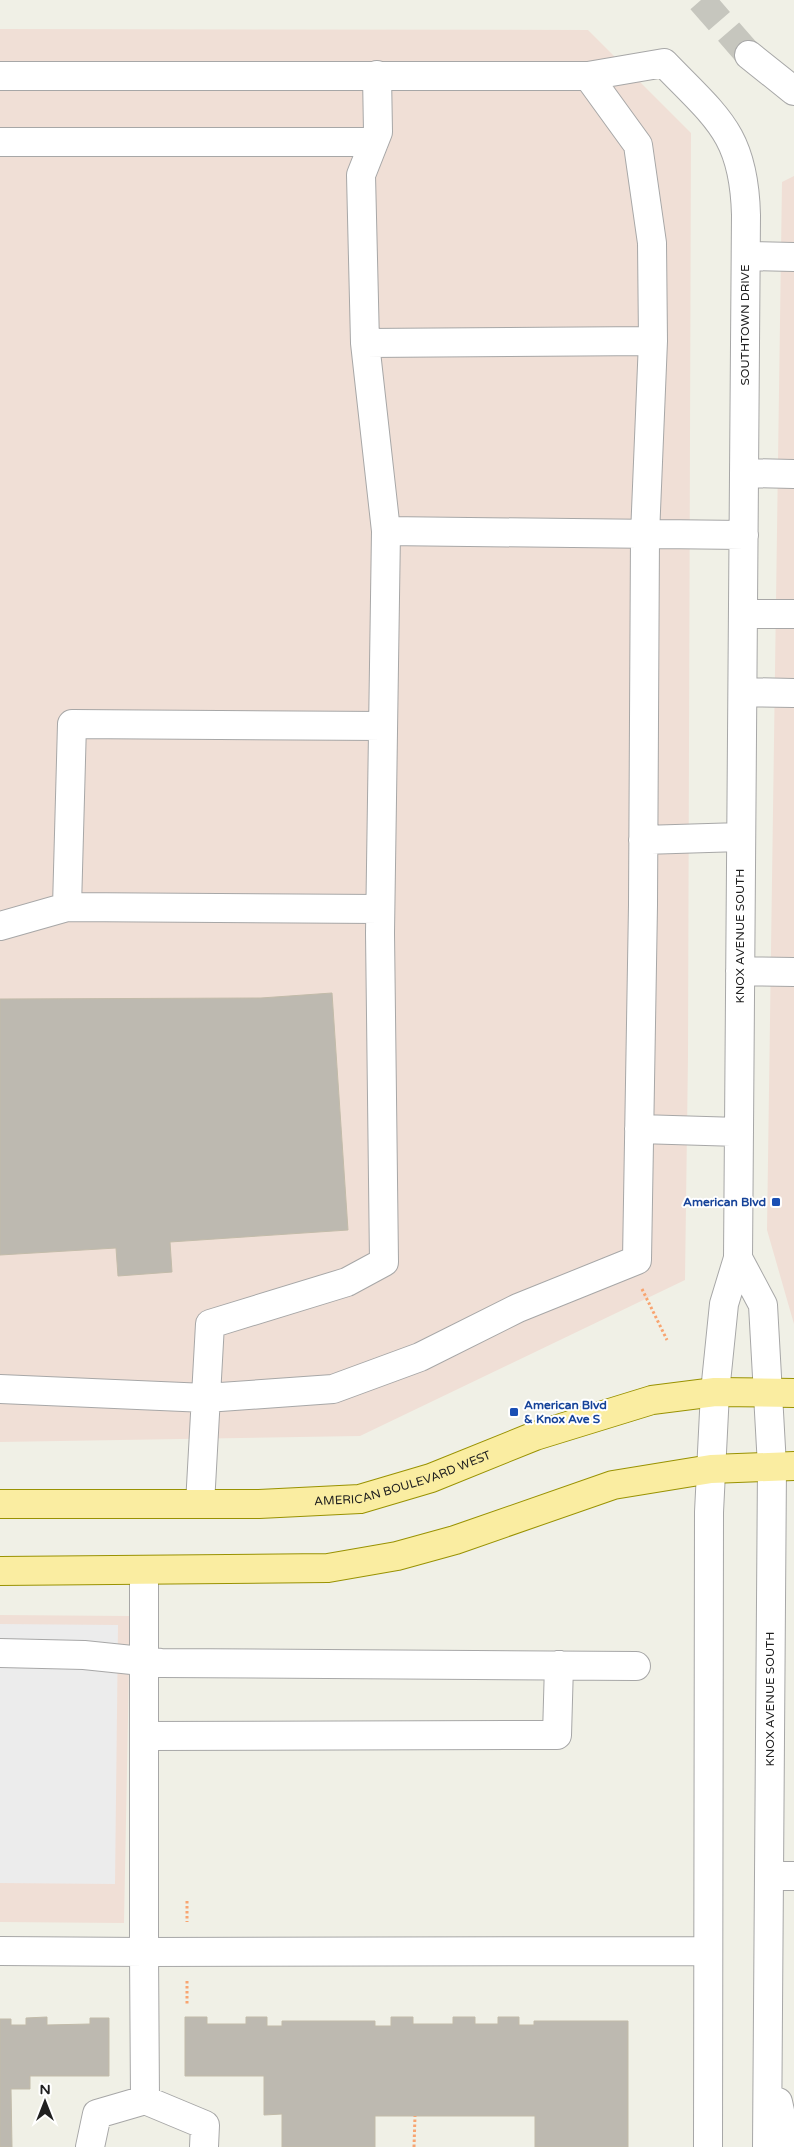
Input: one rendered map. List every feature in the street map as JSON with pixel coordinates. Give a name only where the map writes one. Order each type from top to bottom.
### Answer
[{"type":"main road","name":"AMERICAN BOULEVARD WEST","points":[[0,1504],[259,1504],[360,1498],[431,1478],[535,1436],[652,1400],[716,1392],[781,1393]]},
{"type":"main road","points":[[0,1570],[328,1568],[396,1556],[456,1540],[613,1485],[711,1470],[783,1466]]},
{"type":"street","points":[[748,55],[794,90]]},
{"type":"street","name":"SOUTHTOWN DRIVE","points":[[588,76],[664,63],[712,112],[726,129],[737,150],[746,190],[743,614]]},
{"type":"street","points":[[0,76],[588,76],[638,145],[652,243],[653,341],[645,535],[637,1260],[518,1308],[420,1357],[333,1389],[206,1398],[0,1389]]},
{"type":"street","points":[[200,1504],[210,1324],[347,1282],[384,1262],[380,909],[386,531],[365,343],[361,175],[378,132],[377,76]]},
{"type":"street","points":[[0,142],[374,142]]},
{"type":"street","points":[[746,256],[794,257]]},
{"type":"street","points":[[365,343],[653,341]]},
{"type":"street","points":[[744,473],[794,474]]},
{"type":"street","points":[[386,531],[744,535]]},
{"type":"street","points":[[743,614],[794,614]]},
{"type":"street","name":"KNOX AVENUE SOUTH","points":[[708,2147],[709,1512],[716,1392],[724,1304],[738,1258],[743,614]]},
{"type":"street","points":[[742,692],[794,693]]},
{"type":"street","points":[[67,908],[72,724],[383,726]]},
{"type":"street","points":[[643,840],[741,837]]},
{"type":"street","points":[[0,926],[67,908],[380,909]]},
{"type":"street","points":[[740,971],[794,972]]},
{"type":"street","points":[[639,1129],[739,1132]]},
{"type":"street","name":"KNOX AVENUE SOUTH","points":[[738,1258],[763,1305],[781,1393],[783,1466],[781,1876],[768,2055],[767,2147]]},
{"type":"street","points":[[144,1570],[145,2100]]},
{"type":"street","points":[[0,1653],[84,1655],[145,1662],[636,1666]]},
{"type":"street","points":[[144,1736],[557,1735],[559,1665]]},
{"type":"street","points":[[0,1951],[708,1951]]},
{"type":"street","points":[[768,2055],[788,2147]]},
{"type":"street","points":[[90,2147],[97,2114],[145,2100],[205,2125],[204,2147]]},
{"type":"path","points":[[629,1263],[667,1340]]},
{"type":"path","points":[[414,2116],[414,2147]]},
{"type":"shaded area","points":[[0,29],[588,30],[691,133],[688,1056],[685,1280],[360,1436],[0,1442]]},
{"type":"shaded area","points":[[794,176],[794,1324],[767,1230],[782,182]]},
{"type":"shaded area","points":[[0,1615],[130,1616],[124,1923],[0,1922]]},
{"type":"shaded area","points":[[0,1624],[118,1625],[115,1884],[0,1883]]},
{"type":"building","points":[[332,993],[348,1230],[170,1242],[172,1272],[118,1276],[116,1248],[0,1255],[0,999],[261,998]]},
{"type":"building","points":[[47,2017],[47,2025],[90,2024],[90,2018],[109,2018],[109,2076],[30,2076],[30,2089],[11,2089],[12,2147],[0,2147],[0,2019],[11,2019],[11,2025],[26,2025],[26,2018]]},
{"type":"building","points":[[185,2017],[207,2017],[207,2024],[246,2024],[246,2017],[267,2017],[267,2026],[282,2026],[282,2021],[375,2021],[375,2026],[391,2026],[391,2017],[413,2017],[413,2024],[453,2024],[453,2017],[475,2017],[475,2024],[498,2024],[498,2017],[519,2017],[519,2025],[534,2025],[534,2021],[628,2021],[628,2147],[535,2147],[535,2116],[375,2116],[375,2147],[282,2147],[282,2114],[264,2115],[264,2076],[185,2076]]},
{"type":"tunnel","points":[[701,0],[749,55]]},
{"type":"place","name":"American Blvd","points":[[776,1202]]},
{"type":"place","name":"American Blvd & Knox Ave S","points":[[514,1412]]}]
